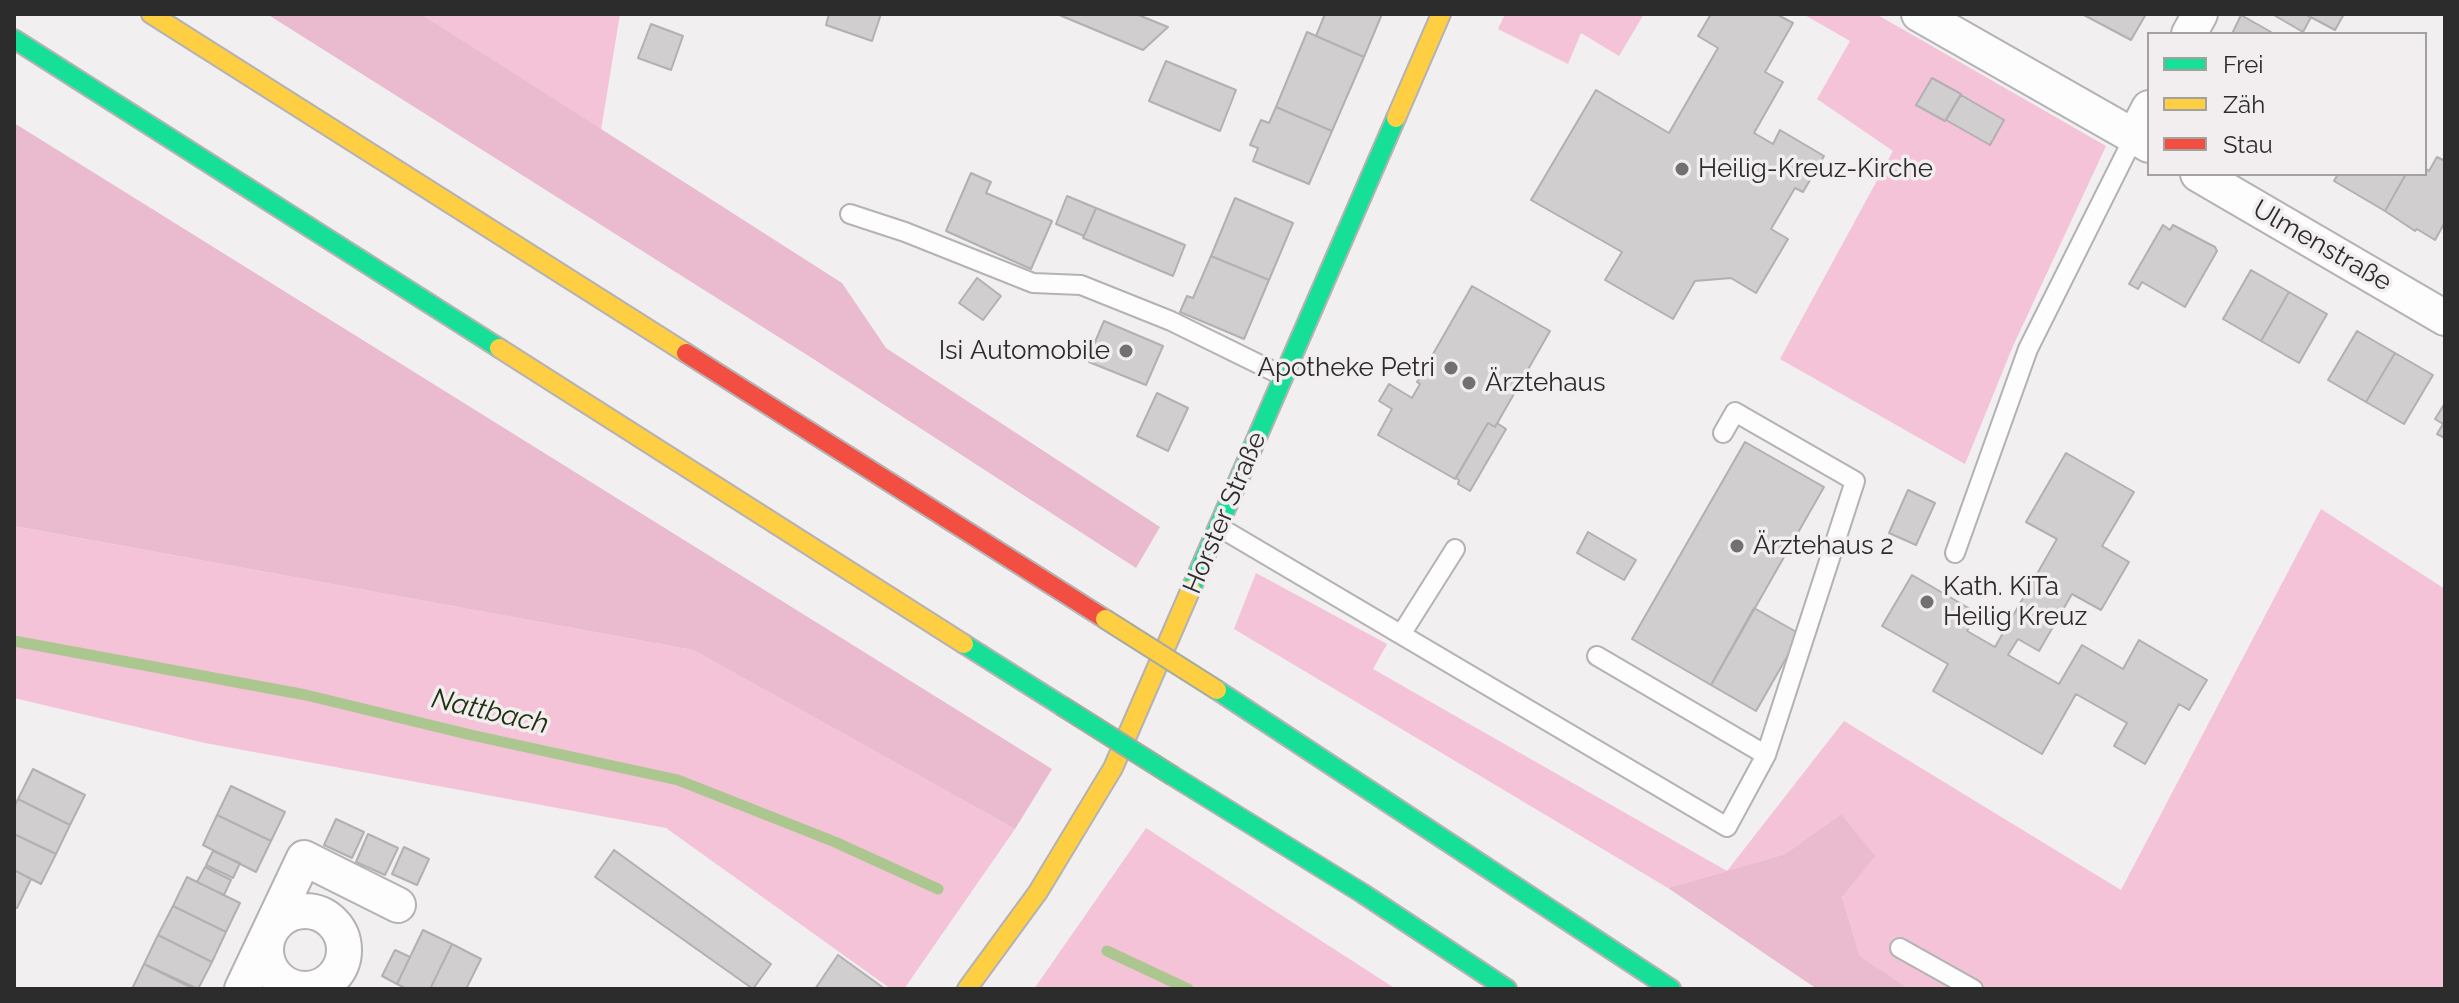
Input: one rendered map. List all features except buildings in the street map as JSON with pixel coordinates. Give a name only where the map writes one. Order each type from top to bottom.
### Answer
[{"type":"main road","points":[[151,14],[1217,690],[1671,989]]},
{"type":"main road","name":"Horster Straße","points":[[967,989],[1038,892],[1113,768],[1441,14]]},
{"type":"main road","points":[[14,39],[1062,706],[1362,893],[1507,989]]},
{"type":"street","points":[[1919,14],[2144,130]]},
{"type":"street","points":[[2190,32],[2200,14]]},
{"type":"street","name":"Ulmenstraße","points":[[2201,176],[2445,318]]},
{"type":"street","points":[[242,989],[304,858],[398,905]]},
{"type":"street","points":[[308,910],[323,915],[336,924],[343,938],[345,953],[341,968],[331,980],[318,988],[302,989],[288,985],[275,975],[268,962],[266,946],[270,932],[280,920],[293,912],[308,910]]},
{"type":"lane","points":[[1955,553],[2028,349],[2144,130]]},
{"type":"lane","points":[[850,214],[905,232],[1033,283],[1081,285],[1171,321],[1283,376]]},
{"type":"lane","points":[[1219,527],[1727,827],[1766,755],[1855,481],[1735,412],[1723,433]]},
{"type":"lane","points":[[1402,633],[1455,549]]},
{"type":"lane","points":[[1597,656],[1766,755]]},
{"type":"lane","points":[[1900,948],[1973,989]]},
{"type":"shaded area","points":[[267,14],[421,14],[842,283],[886,348],[1160,527],[1136,568],[815,360]]},
{"type":"shaded area","points":[[421,14],[620,14],[601,130]]},
{"type":"shaded area","points":[[1505,14],[1644,14],[1619,56],[1581,33],[1568,64],[1498,29]]},
{"type":"shaded area","points":[[1803,14],[1876,14],[2106,146],[2013,346],[1965,464],[1780,359],[1893,151],[1817,99],[1850,41]]},
{"type":"shaded area","points":[[14,123],[1052,769],[1015,829],[693,650],[14,526]]},
{"type":"shaded area","points":[[2321,509],[2445,589],[2445,989],[1910,989],[1860,956],[1842,897],[1841,814],[1785,854],[1727,871],[1844,721],[2121,890]]},
{"type":"shaded area","points":[[14,526],[693,650],[1015,829],[904,989],[891,989],[666,828],[205,743],[14,698]]},
{"type":"shaded area","points":[[1256,573],[1387,644],[1373,669],[1727,871],[1668,888],[1234,629]]},
{"type":"shaded area","points":[[1841,814],[1875,856],[1842,897],[1860,956],[1910,989],[1817,989],[1668,888],[1785,854]]},
{"type":"shaded area","points":[[1146,828],[1382,980],[1396,989],[1034,989]]},
{"type":"waterway","name":"Nattbach","points":[[14,641],[306,695],[678,780],[835,842],[938,889]]},
{"type":"waterway","name":"Nattbach","points":[[1107,951],[1188,989]]},
{"type":"traffic: fast","points":[[14,39],[499,348]]},
{"type":"traffic: fast","points":[[1191,589],[1396,118]]},
{"type":"traffic: fast","points":[[964,644],[1062,706]]},
{"type":"traffic: fast","points":[[1217,690],[1671,989]]},
{"type":"traffic: fast","points":[[1062,706],[1173,776]]},
{"type":"traffic: fast","points":[[1173,776],[1362,893],[1507,989]]},
{"type":"traffic: slow","points":[[151,14],[686,353]]},
{"type":"traffic: slow","points":[[1396,118],[1441,14]]},
{"type":"traffic: slow","points":[[499,348],[964,644]]},
{"type":"traffic: slow","points":[[967,989],[1038,892],[1113,768],[1191,589]]},
{"type":"traffic: slow","points":[[1105,619],[1217,690]]},
{"type":"traffic: jam","points":[[686,353],[1105,619]]},
{"type":"place","name":"Heilig-Kreuz-Kirche","points":[[1682,169]]},
{"type":"place","name":"Isi Automobile","points":[[1126,351]]},
{"type":"place","name":"Apotheke Petri","points":[[1451,368]]},
{"type":"place","name":"Ärztehaus","points":[[1469,383]]},
{"type":"place","name":"Ärztehaus 2","points":[[1737,546]]},
{"type":"place","name":"Kath. KiTa Heilig Kreuz","points":[[1927,602]]}]
